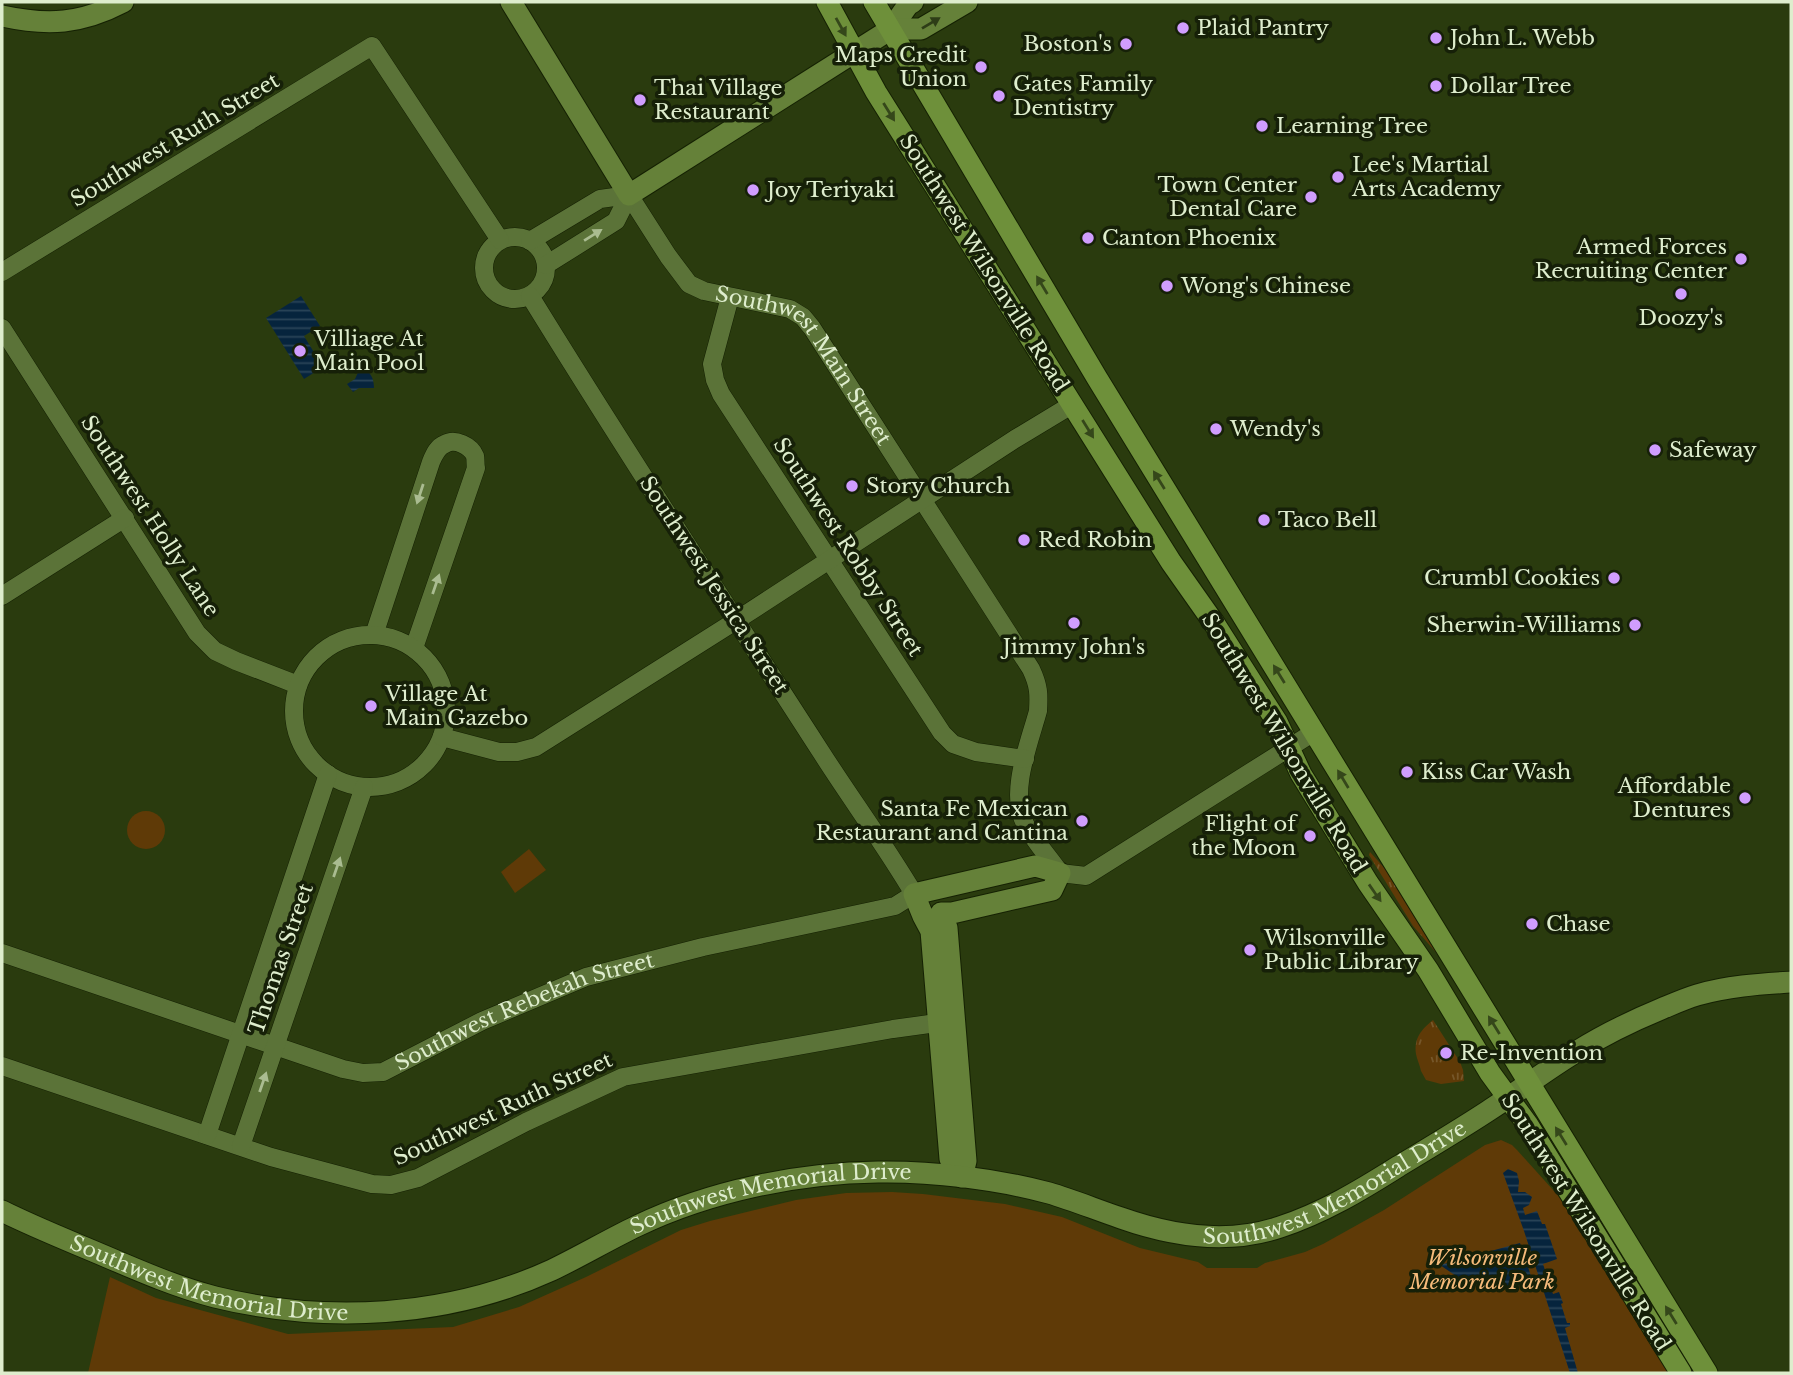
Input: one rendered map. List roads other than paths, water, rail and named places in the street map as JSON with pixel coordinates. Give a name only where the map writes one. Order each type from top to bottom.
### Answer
[{"type":"main road","name":"Southwest Wilsonville Road","points":[[827,2],[876,92],[1171,562],[1214,623],[1276,722],[1301,774],[1368,883],[1428,970],[1490,1073],[1528,1125],[1681,1373]]},
{"type":"main road","name":"Southwest Wilsonville Road","points":[[874,2],[1097,378],[1707,1373]]},
{"type":"street","points":[[2,16],[40,22],[68,22],[91,16],[123,2]]},
{"type":"street","name":"Southwest Main Street","points":[[511,2],[629,195],[689,284],[704,291],[790,309],[803,317],[812,328],[1031,670],[1038,684],[1038,711],[1018,791],[1019,807],[1025,823],[1060,873]]},
{"type":"street","points":[[530,241],[600,199],[629,195],[891,29],[913,2]]},
{"type":"street","points":[[891,29],[921,29],[967,2]]},
{"type":"street","name":"Southwest Ruth Street","points":[[2,272],[372,46],[500,240]]},
{"type":"street","points":[[546,265],[616,221],[629,195]]},
{"type":"street","points":[[512,236],[524,237],[530,241],[543,253],[546,265],[540,288],[530,296],[518,299],[506,298],[495,292],[487,283],[483,271],[484,259],[490,248],[500,240],[512,236]]},
{"type":"street","name":"Southwest Jessica Street","points":[[530,296],[830,766],[901,872],[921,892]]},
{"type":"street","name":"Southwest Robby Street","points":[[730,297],[712,364],[721,394],[942,733],[953,744],[976,752],[1026,759]]},
{"type":"street","name":"Southwest Holly Lane","points":[[2,328],[197,634],[215,651],[298,685]]},
{"type":"street","points":[[442,737],[499,752],[517,752],[536,747],[1073,404]]},
{"type":"street","points":[[374,635],[431,462],[436,451],[446,443],[456,442],[466,446],[475,455],[475,468],[414,648]]},
{"type":"street","points":[[2,596],[125,518]]},
{"type":"street","points":[[374,635],[396,639],[414,648],[427,660],[439,678],[445,698],[446,718],[442,737],[428,760],[415,772],[384,786],[364,787],[344,782],[315,763],[303,746],[297,731],[294,702],[298,685],[310,664],[325,649],[343,639],[374,635]]},
{"type":"street","name":"Southwest Rebekah Street","points":[[2,953],[343,1069],[363,1073],[383,1072],[482,1021],[586,977],[703,947],[895,906],[921,892],[1035,866],[1086,876],[1314,732]]},
{"type":"street","name":"Thomas Street","points":[[207,1135],[328,774]]},
{"type":"street","name":"Thomas Street","points":[[241,1146],[364,787]]},
{"type":"street","points":[[895,906],[932,915],[952,913],[1052,890],[1060,873]]},
{"type":"street","points":[[921,892],[932,915],[947,928],[946,1021],[950,1159],[962,1177]]},
{"type":"street","name":"Southwest Memorial Drive","points":[[2,1211],[34,1227],[190,1290],[270,1307],[349,1313],[423,1307],[504,1288],[551,1270],[666,1214],[770,1183],[827,1175],[881,1172],[962,1177],[1044,1192],[1122,1219],[1178,1234],[1210,1238],[1256,1233],[1308,1218],[1345,1199],[1589,1044],[1626,1024],[1697,995],[1744,986],[1791,982]]},
{"type":"street","name":"Southwest Ruth Street","points":[[2,1066],[271,1157],[372,1184],[391,1185],[418,1178],[526,1122],[623,1077],[946,1021]]},
{"type":"water","name":"Villiage At Main Pool","points":[[301,296],[320,326],[304,336],[323,367],[304,379],[266,318]]},
{"type":"water","points":[[361,366],[371,375],[374,388],[359,388],[353,392],[347,384],[355,379]]},
{"type":"water","points":[[1508,1169],[1517,1173],[1518,1192],[1525,1192],[1532,1197],[1529,1205],[1523,1208],[1525,1215],[1537,1211],[1542,1224],[1545,1224],[1557,1259],[1543,1264],[1553,1294],[1559,1292],[1567,1323],[1570,1323],[1570,1326],[1565,1328],[1578,1373],[1570,1373],[1503,1173]]},
{"type":"water","points":[[1520,1243],[1533,1282],[1507,1287],[1481,1285],[1462,1279],[1440,1265]]},
{"type":"place","name":"Plaid Pantry","points":[[1183,28]]},
{"type":"place","name":"John L. Webb","points":[[1436,38]]},
{"type":"place","name":"Boston's","points":[[1126,44]]},
{"type":"place","name":"Maps Credit Union","points":[[981,67]]},
{"type":"place","name":"Dollar Tree","points":[[1436,86]]},
{"type":"place","name":"Gates Family Dentistry","points":[[999,96]]},
{"type":"place","name":"Thai Village Restaurant","points":[[640,100]]},
{"type":"place","name":"Learning Tree","points":[[1262,126]]},
{"type":"place","name":"Lee's Martial Arts Academy","points":[[1338,177]]},
{"type":"place","name":"Joy Teriyaki","points":[[753,190]]},
{"type":"place","name":"Town Center Dental Care","points":[[1311,197]]},
{"type":"place","name":"Canton Phoenix","points":[[1088,238]]},
{"type":"place","name":"Armed Forces Recruiting Center","points":[[1741,259]]},
{"type":"place","name":"Wong's Chinese","points":[[1167,286]]},
{"type":"place","name":"Doozy's","points":[[1681,294]]},
{"type":"place","name":"Villiage At Main Pool","points":[[300,351]]},
{"type":"place","name":"Wendy's","points":[[1216,429]]},
{"type":"place","name":"Safeway","points":[[1655,450]]},
{"type":"place","name":"Story Church","points":[[852,486]]},
{"type":"place","name":"Taco Bell","points":[[1264,520]]},
{"type":"place","name":"Red Robin","points":[[1024,540]]},
{"type":"place","name":"Crumbl Cookies","points":[[1614,578]]},
{"type":"place","name":"Jimmy John's","points":[[1074,623]]},
{"type":"place","name":"Sherwin-Williams","points":[[1635,625]]},
{"type":"place","name":"Village At Main Gazebo","points":[[371,706]]},
{"type":"place","name":"Kiss Car Wash","points":[[1407,772]]},
{"type":"place","name":"Affordable Dentures","points":[[1745,798]]},
{"type":"place","name":"Santa Fe Mexican Restaurant and Cantina","points":[[1082,821]]},
{"type":"place","name":"Flight of the Moon","points":[[1310,836]]},
{"type":"place","name":"Chase","points":[[1532,924]]},
{"type":"place","name":"Wilsonville Public Library","points":[[1250,950]]},
{"type":"place","name":"Re-Invention","points":[[1446,1053]]},
{"type":"park label","name":"Wilsonville Memorial Park","points":[[1482,1270]]}]
